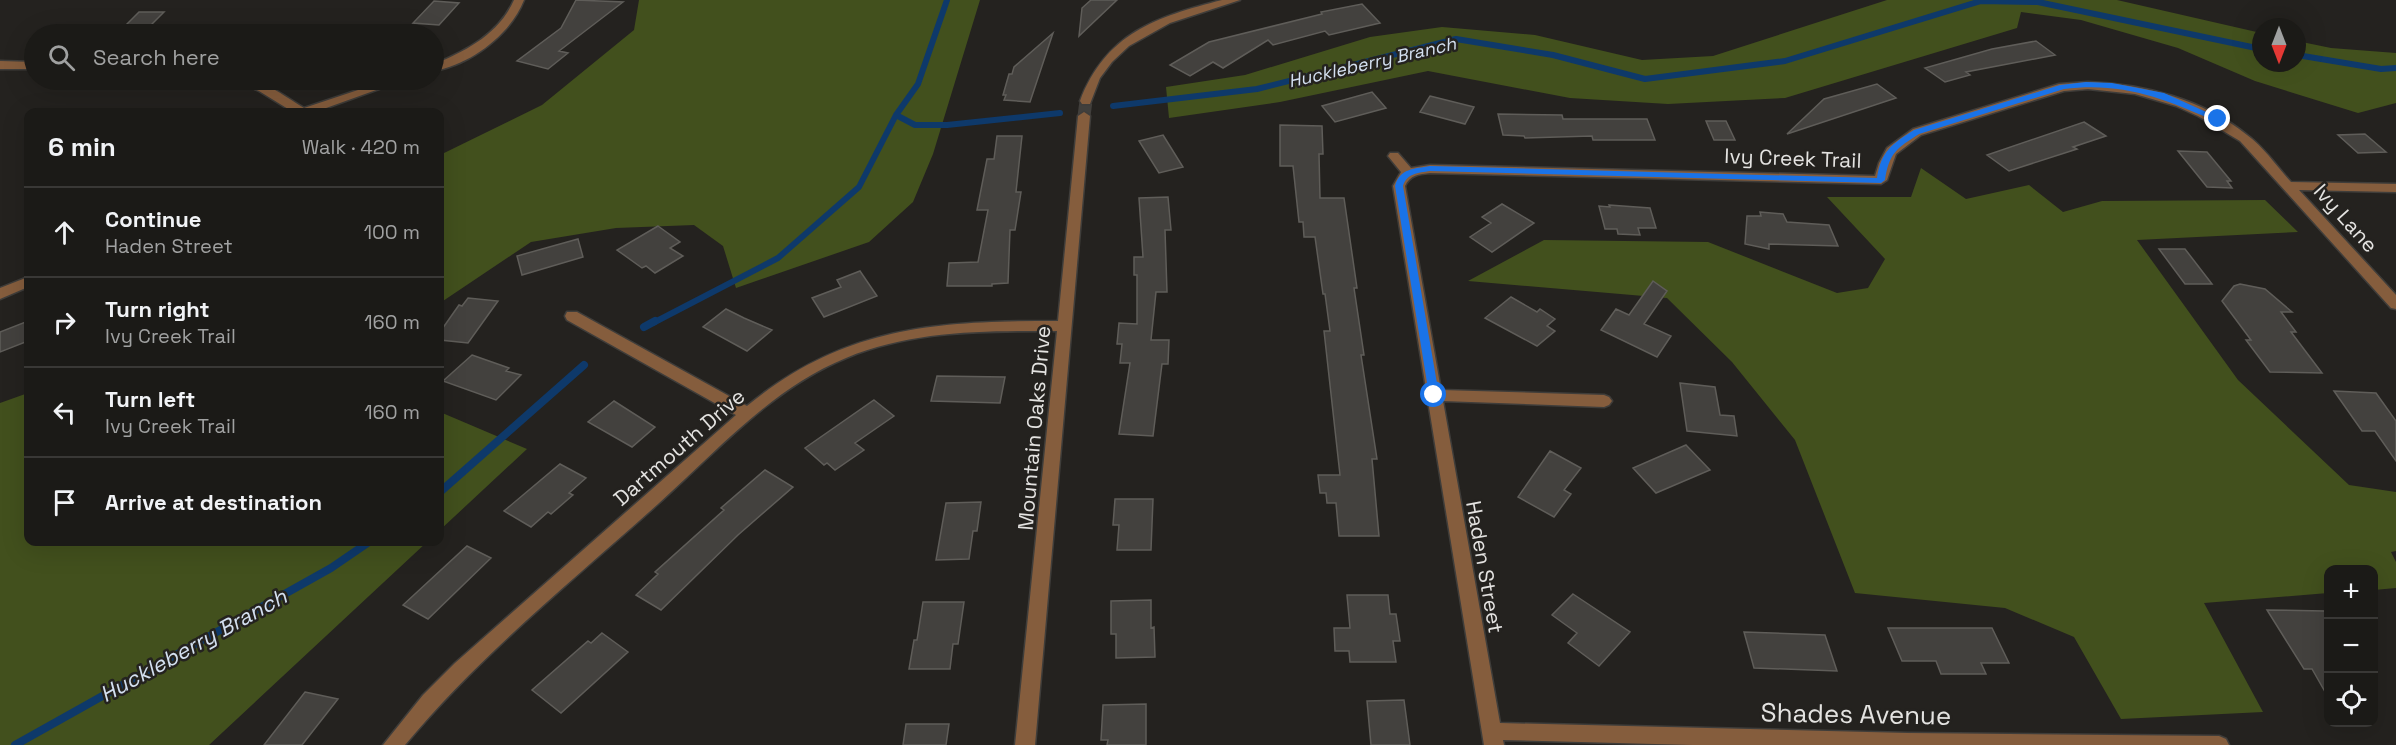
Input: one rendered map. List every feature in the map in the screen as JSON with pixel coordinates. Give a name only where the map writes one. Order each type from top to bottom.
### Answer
[{"type":"street","points":[[444,63],[470,51],[488,39],[512,16],[519,0]]},
{"type":"street","name":"Mountain Oaks Drive","points":[[1025,745],[1085,108],[1096,74],[1120,46],[1196,4],[1235,0]]},
{"type":"street","points":[[0,65],[24,66]]},
{"type":"street","name":"Ivy Creek Trail","points":[[1408,172],[1430,169],[1881,180],[1884,162],[1895,145],[1917,132],[2063,87],[2086,84],[2112,85],[2161,95],[2218,119],[2244,138],[2289,186]]},
{"type":"street","points":[[266,90],[296,108]]},
{"type":"street","points":[[315,108],[368,90]]},
{"type":"street","points":[[1394,156],[1408,172]]},
{"type":"street","name":"Haden Street","points":[[1408,172],[1401,178],[1399,186],[1493,738]]},
{"type":"street","points":[[2289,186],[2396,188]]},
{"type":"street","name":"Ivy Lane","points":[[2289,186],[2396,304]]},
{"type":"street","points":[[0,294],[24,284]]},
{"type":"street","points":[[572,316],[747,414]]},
{"type":"street","name":"Dartmouth Drive","points":[[393,745],[461,669],[747,414],[802,374],[836,356],[869,343],[937,328],[1065,326]]},
{"type":"street","points":[[1434,395],[1604,401]]},
{"type":"street","name":"Shades Avenue","points":[[1493,738],[2219,745]]},
{"type":"green space","points":[[639,0],[980,0],[933,154],[913,202],[869,242],[736,288],[723,246],[694,225],[616,228],[531,242],[444,300],[444,153],[542,105],[634,30]]},
{"type":"green space","points":[[1887,0],[2117,0],[2252,31],[2252,72],[2306,72],[2306,43],[2331,48],[2396,53],[2396,103],[2358,113],[2255,81],[2178,48],[2081,20],[2021,12],[2017,28],[1785,98],[1668,104],[1570,98],[1428,71],[1280,102],[1169,118],[1166,87],[1245,75],[1370,37],[1442,27],[1535,35],[1642,60],[1713,56]]},
{"type":"green space","points":[[1921,168],[1966,199],[2029,185],[2063,212],[2102,201],[2265,200],[2298,232],[2137,240],[2238,380],[2349,485],[2396,492],[2396,551],[2391,552],[2396,562],[2396,588],[2378,590],[2378,565],[2324,565],[2324,593],[2204,603],[2263,712],[2121,719],[2074,637],[2005,608],[1855,593],[1795,440],[1732,362],[1667,298],[1468,281],[1544,240],[1708,242],[1837,293],[1868,288],[1885,259],[1827,197],[1911,197]]},
{"type":"green space","points":[[24,394],[24,546],[423,546],[209,745],[0,745],[0,403]]},
{"type":"green space","points":[[444,414],[527,449],[444,526]]},
{"type":"building","points":[[576,0],[623,2],[559,51],[568,53],[548,69],[517,61],[561,28]]},
{"type":"building","points":[[1091,0],[1117,0],[1079,36],[1082,8]]},
{"type":"building","points":[[434,1],[459,3],[440,24],[413,23]]},
{"type":"building","points":[[1362,4],[1380,23],[1329,35],[1325,31],[1273,45],[1268,40],[1223,68],[1213,62],[1190,76],[1170,65],[1209,42],[1322,14],[1321,12]]},
{"type":"building","points":[[139,12],[164,12],[152,24],[127,24]]},
{"type":"building","points":[[1053,33],[1030,102],[1004,100],[1006,95],[1003,95],[1009,74],[1012,74],[1014,67]]},
{"type":"building","points":[[2036,41],[2055,55],[1966,72],[1970,75],[1945,82],[1925,68],[1992,49]]},
{"type":"building","points":[[1877,84],[1896,98],[1787,134],[1824,99]]},
{"type":"building","points":[[1372,92],[1386,108],[1335,122],[1322,106]]},
{"type":"building","points":[[1430,96],[1474,107],[1465,124],[1420,112]]},
{"type":"building","points":[[1498,114],[1562,115],[1563,119],[1647,119],[1655,140],[1593,140],[1592,136],[1525,138],[1524,136],[1503,135]]},
{"type":"building","points":[[1706,121],[1726,121],[1735,140],[1714,140]]},
{"type":"building","points":[[2084,122],[2106,136],[2073,147],[2077,149],[2009,171],[1987,155]]},
{"type":"building","points":[[1280,125],[1322,126],[1323,154],[1319,154],[1320,198],[1344,198],[1357,288],[1354,288],[1364,355],[1361,355],[1377,459],[1372,459],[1379,536],[1339,536],[1336,503],[1327,503],[1326,493],[1320,493],[1318,475],[1340,475],[1324,331],[1330,331],[1315,237],[1304,237],[1303,222],[1299,222],[1293,166],[1280,166]]},
{"type":"building","points":[[2365,134],[2386,152],[2358,153],[2338,135]]},
{"type":"building","points":[[1163,135],[1183,167],[1159,173],[1139,141]]},
{"type":"building","points":[[997,136],[1022,136],[1016,192],[1021,192],[1015,230],[1010,230],[1008,283],[992,284],[992,286],[947,286],[949,263],[978,262],[988,210],[977,210],[987,159],[994,159]]},
{"type":"building","points":[[2178,151],[2207,152],[2231,181],[2227,181],[2232,188],[2207,187]]},
{"type":"building","points":[[1168,197],[1171,230],[1165,230],[1167,292],[1156,292],[1151,340],[1169,340],[1168,364],[1162,364],[1153,436],[1119,434],[1130,363],[1120,363],[1122,344],[1117,344],[1119,323],[1137,324],[1137,275],[1134,275],[1134,257],[1143,257],[1139,198]]},
{"type":"building","points":[[1502,204],[1534,223],[1492,252],[1470,237],[1491,223],[1482,217]]},
{"type":"building","points":[[1609,205],[1650,208],[1656,228],[1638,228],[1640,235],[1618,234],[1617,229],[1605,229],[1599,206],[1610,207]]},
{"type":"building","points":[[1760,212],[1783,214],[1787,222],[1829,225],[1838,246],[1769,244],[1769,249],[1745,244],[1747,216],[1761,216]]},
{"type":"building","points":[[658,226],[680,242],[670,248],[683,256],[655,273],[646,266],[642,268],[617,250]]},
{"type":"building","points":[[578,239],[583,257],[522,275],[517,256]]},
{"type":"building","points":[[2159,249],[2185,249],[2212,284],[2185,284]]},
{"type":"building","points":[[860,271],[877,296],[824,317],[812,298],[841,287],[837,280]]},
{"type":"building","points":[[1653,281],[1667,291],[1644,324],[1671,336],[1657,357],[1601,330],[1616,309],[1629,315]]},
{"type":"building","points":[[2240,284],[2265,289],[2292,312],[2281,312],[2296,332],[2291,332],[2322,373],[2270,372],[2246,340],[2251,340],[2222,301],[2234,286]]},
{"type":"building","points":[[1511,297],[1537,312],[1540,309],[1555,319],[1547,326],[1555,331],[1537,346],[1485,318]]},
{"type":"building","points":[[468,298],[498,301],[468,343],[444,340],[444,326],[459,305],[462,306]]},
{"type":"building","points":[[726,309],[772,330],[747,351],[703,327]]},
{"type":"building","points":[[24,323],[24,343],[0,352],[0,332]]},
{"type":"building","points":[[472,355],[509,368],[506,371],[521,375],[496,400],[444,380]]},
{"type":"building","points":[[937,376],[1005,377],[1000,403],[931,401]]},
{"type":"building","points":[[1680,383],[1715,387],[1720,415],[1734,416],[1737,436],[1687,431]]},
{"type":"building","points":[[2334,391],[2376,393],[2396,421],[2396,461],[2375,431],[2362,431]]},
{"type":"building","points":[[874,400],[894,416],[855,443],[864,450],[835,470],[827,463],[824,465],[805,448]]},
{"type":"building","points":[[614,401],[655,427],[632,447],[588,422]]},
{"type":"building","points":[[1686,445],[1710,470],[1656,493],[1633,468]]},
{"type":"building","points":[[1550,451],[1581,468],[1564,490],[1571,494],[1554,517],[1518,497]]},
{"type":"building","points":[[560,464],[586,478],[569,493],[573,495],[551,514],[548,512],[531,527],[504,511]]},
{"type":"building","points":[[765,470],[793,487],[738,535],[661,610],[636,595],[658,574],[655,572],[724,510],[721,508]]},
{"type":"building","points":[[1115,499],[1153,499],[1151,550],[1117,550],[1119,525],[1113,525]]},
{"type":"building","points":[[981,502],[977,531],[973,531],[969,559],[936,560],[946,503]]},
{"type":"building","points":[[467,546],[491,558],[428,619],[403,605]]},
{"type":"building","points":[[1573,594],[1630,632],[1599,666],[1568,643],[1577,633],[1552,615]]},
{"type":"building","points":[[1347,595],[1388,595],[1390,614],[1396,614],[1400,641],[1393,641],[1396,662],[1350,662],[1349,651],[1335,651],[1334,628],[1350,628]]},
{"type":"building","points":[[1151,600],[1151,628],[1154,627],[1155,657],[1116,658],[1116,634],[1111,634],[1111,601]]},
{"type":"building","points":[[923,602],[964,602],[958,644],[953,644],[950,669],[909,669],[914,640],[917,640]]},
{"type":"building","points":[[2267,610],[2324,611],[2324,690],[2312,669],[2304,669]]},
{"type":"building","points":[[1888,628],[1992,628],[2009,663],[1981,663],[1986,674],[1941,674],[1936,661],[1902,661]]},
{"type":"building","points":[[1744,632],[1825,635],[1837,671],[1754,668]]},
{"type":"building","points":[[602,633],[628,652],[561,713],[532,690],[588,641],[591,643]]},
{"type":"building","points":[[305,692],[338,699],[302,745],[264,745]]},
{"type":"building","points":[[1404,700],[1410,745],[1371,745],[1367,701]]},
{"type":"building","points":[[1146,704],[1146,745],[1107,745],[1108,740],[1101,740],[1103,705]]},
{"type":"building","points":[[906,724],[949,724],[946,745],[903,745]]},
{"type":"waterway","name":"Huckleberry Branch","points":[[896,115],[918,84],[947,0]]},
{"type":"waterway","name":"Huckleberry Branch","points":[[1113,106],[1257,89],[1456,39],[1553,55],[1645,79],[1785,61],[1981,1],[2038,2],[2252,47]]},
{"type":"waterway","name":"Huckleberry Branch","points":[[2306,56],[2381,69],[2396,68]]},
{"type":"waterway","name":"Huckleberry Branch","points":[[896,115],[915,125],[947,125],[1060,113]]},
{"type":"waterway","name":"Huckleberry Branch","points":[[653,323],[778,258],[859,187],[896,115]]},
{"type":"waterway","name":"Huckleberry Branch","points":[[644,327],[655,321]]},
{"type":"waterway","name":"Huckleberry Branch","points":[[444,488],[584,365]]},
{"type":"waterway","name":"Huckleberry Branch","points":[[15,745],[331,568],[363,546]]},
{"type":"tunnel","points":[[1084,116],[1086,101]]},
{"type":"route","points":[[1434,395],[1399,186],[1401,178],[1408,172],[1430,169],[1881,180],[1884,162],[1895,145],[1917,132],[2063,87],[2086,84],[2112,85],[2161,95],[2192,106],[2218,119]]}]
